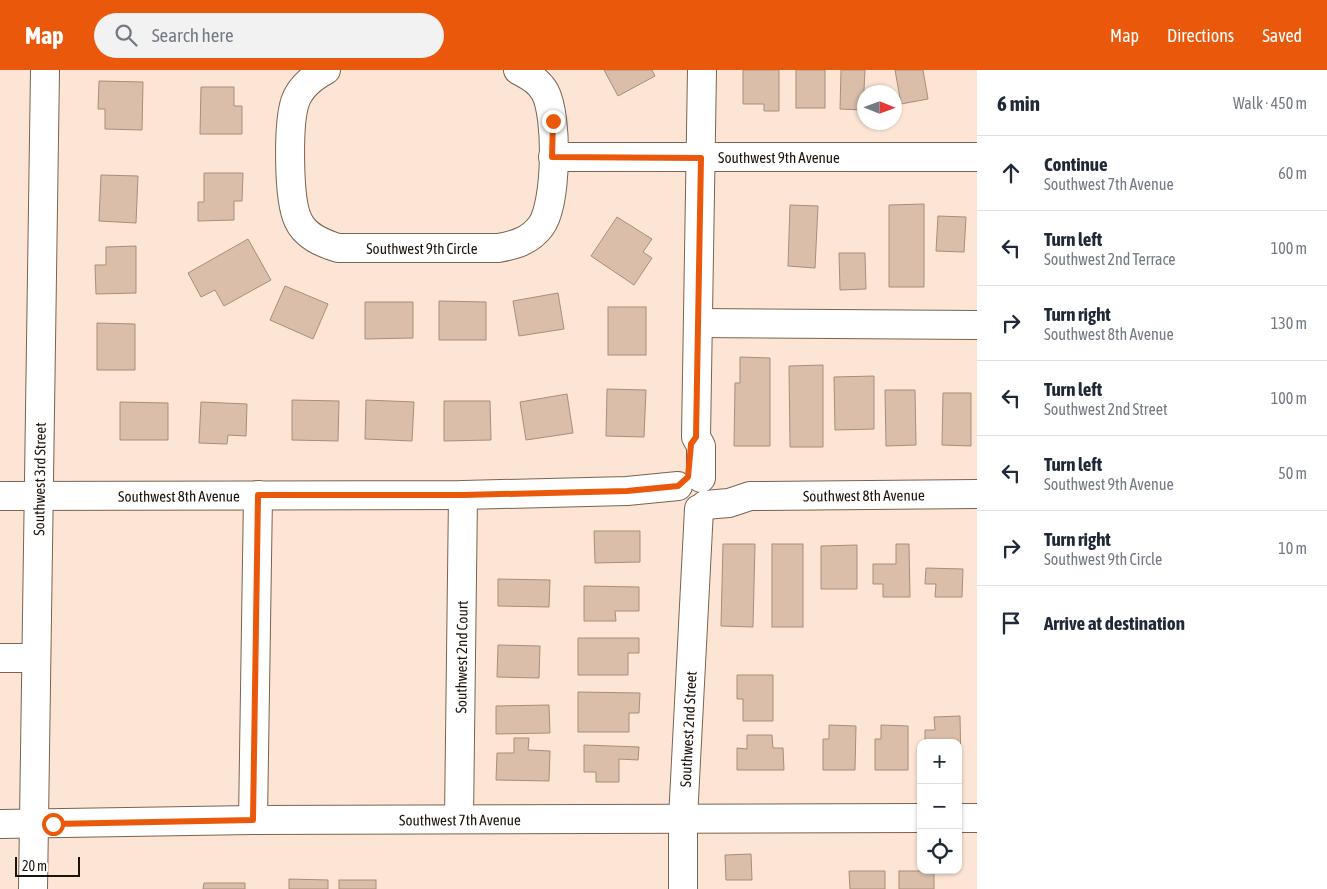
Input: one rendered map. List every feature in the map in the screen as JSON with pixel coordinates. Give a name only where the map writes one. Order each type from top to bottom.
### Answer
[{"type":"street","name":"Southwest 3rd Street","points":[[33,889],[46,70]]},
{"type":"street","name":"Southwest 9th Circle","points":[[326,70],[315,76],[303,87],[295,102],[292,118],[291,193],[298,221],[308,234],[322,243],[338,248],[498,248],[514,246],[529,238],[549,212],[552,196],[551,105],[544,90],[532,78],[518,70]]},
{"type":"street","name":"Southwest 2nd Street","points":[[683,889],[683,819],[695,570],[684,555],[684,522],[693,494],[691,444],[696,437],[702,70]]},
{"type":"street","name":"Southwest 9th Avenue","points":[[552,157],[977,157]]},
{"type":"street","points":[[698,323],[977,325]]},
{"type":"street","name":"Southwest 8th Avenue","points":[[0,496],[463,495],[627,491],[637,498],[662,504],[693,494],[729,504],[750,496],[977,494]]},
{"type":"street","points":[[253,820],[258,495]]},
{"type":"street","name":"Southwest 2nd Court","points":[[459,819],[463,495]]},
{"type":"street","points":[[0,658],[36,658]]},
{"type":"street","name":"Southwest 7th Avenue","points":[[0,824],[253,820],[917,818]]},
{"type":"street","points":[[962,818],[977,818]]},
{"type":"building","points":[[604,70],[652,70],[655,76],[618,96]]},
{"type":"building","points":[[743,70],[779,70],[779,111],[764,111],[764,104],[743,104]]},
{"type":"building","points":[[796,70],[825,70],[825,108],[796,108]]},
{"type":"building","points":[[841,70],[865,70],[864,85],[857,85],[857,110],[840,109]]},
{"type":"building","points":[[895,70],[923,70],[928,99],[902,104],[902,85],[898,85]]},
{"type":"building","points":[[99,81],[143,82],[142,130],[105,129],[105,109],[98,109]]},
{"type":"building","points":[[201,87],[234,87],[234,106],[242,106],[242,134],[200,134]]},
{"type":"building","points":[[204,173],[243,173],[242,201],[234,201],[234,220],[198,221],[198,202],[204,202]]},
{"type":"building","points":[[101,175],[138,176],[136,223],[99,221]]},
{"type":"building","points":[[924,204],[924,287],[889,287],[889,205]]},
{"type":"building","points":[[790,205],[818,206],[815,268],[788,266]]},
{"type":"building","points":[[938,216],[966,217],[964,252],[936,251]]},
{"type":"building","points":[[617,217],[652,239],[643,252],[652,258],[634,285],[591,256]]},
{"type":"building","points":[[248,239],[271,280],[224,306],[215,290],[201,297],[188,273]]},
{"type":"building","points":[[136,246],[136,293],[96,294],[95,265],[106,265],[106,247]]},
{"type":"building","points":[[839,253],[865,253],[866,289],[840,290]]},
{"type":"building","points":[[285,286],[328,304],[313,339],[270,320]]},
{"type":"building","points":[[558,293],[564,329],[519,336],[513,301]]},
{"type":"building","points":[[439,301],[486,302],[486,340],[439,340]]},
{"type":"building","points":[[365,302],[413,302],[413,338],[365,339]]},
{"type":"building","points":[[608,307],[646,307],[646,355],[608,355]]},
{"type":"building","points":[[97,323],[135,324],[135,370],[97,370]]},
{"type":"building","points":[[740,357],[770,358],[770,446],[734,446],[735,383],[740,383]]},
{"type":"building","points":[[823,365],[823,447],[790,447],[789,366]]},
{"type":"building","points":[[874,376],[874,429],[835,430],[834,377]]},
{"type":"building","points":[[607,389],[646,390],[644,437],[606,436]]},
{"type":"building","points":[[885,390],[915,390],[916,445],[886,446]]},
{"type":"building","points":[[943,393],[971,393],[971,446],[942,445]]},
{"type":"building","points":[[567,394],[573,433],[526,440],[520,402]]},
{"type":"building","points":[[292,400],[339,401],[338,441],[292,440]]},
{"type":"building","points":[[366,400],[414,402],[412,441],[365,439]]},
{"type":"building","points":[[444,401],[490,401],[491,440],[444,441]]},
{"type":"building","points":[[120,402],[168,403],[168,440],[120,440]]},
{"type":"building","points":[[201,402],[247,404],[246,436],[228,435],[227,444],[199,443]]},
{"type":"building","points":[[594,531],[640,531],[640,562],[595,563]]},
{"type":"building","points":[[723,544],[755,544],[753,627],[721,626]]},
{"type":"building","points":[[772,544],[803,544],[803,627],[772,627]]},
{"type":"building","points":[[896,544],[909,544],[910,597],[883,597],[883,584],[873,584],[873,564],[896,564]]},
{"type":"building","points":[[857,545],[857,589],[821,589],[821,546]]},
{"type":"building","points":[[926,568],[963,569],[962,597],[935,597],[936,584],[925,584]]},
{"type":"building","points":[[498,579],[550,580],[549,607],[498,606]]},
{"type":"building","points":[[584,586],[639,587],[639,611],[615,611],[616,621],[584,621]]},
{"type":"building","points":[[578,638],[639,638],[639,653],[628,653],[628,675],[578,675]]},
{"type":"building","points":[[498,645],[540,646],[539,678],[497,677]]},
{"type":"building","points":[[737,675],[773,675],[773,721],[743,721],[743,699],[737,699]]},
{"type":"building","points":[[578,692],[640,693],[639,713],[629,713],[629,732],[578,732]]},
{"type":"building","points":[[549,705],[550,733],[496,734],[496,706]]},
{"type":"building","points":[[960,716],[960,739],[925,739],[925,730],[935,730],[934,717]]},
{"type":"building","points":[[829,725],[856,726],[855,770],[823,770],[823,739],[829,739]]},
{"type":"building","points":[[881,725],[908,726],[908,770],[875,770],[875,739],[881,739]]},
{"type":"building","points":[[747,735],[772,735],[773,748],[783,748],[784,770],[737,770],[737,748],[747,749]]},
{"type":"building","points":[[514,738],[529,738],[528,750],[550,751],[549,781],[496,780],[497,753],[514,753]]},
{"type":"building","points":[[584,745],[639,747],[638,760],[619,759],[619,782],[596,782],[596,772],[584,772]]},
{"type":"building","points":[[751,854],[752,880],[726,880],[725,855]]},
{"type":"building","points":[[849,871],[885,871],[885,889],[850,889]]},
{"type":"building","points":[[899,871],[917,871],[917,874],[934,874],[934,889],[899,889]]},
{"type":"building","points":[[289,879],[328,880],[328,889],[289,889]]},
{"type":"building","points":[[339,880],[376,880],[376,889],[339,889]]},
{"type":"building","points":[[204,883],[245,883],[245,889],[203,889]]},
{"type":"route","points":[[53,824],[253,820],[258,495],[463,495],[627,491],[678,486],[682,480],[688,477],[691,444],[696,437],[701,158],[552,157],[553,121]]}]
